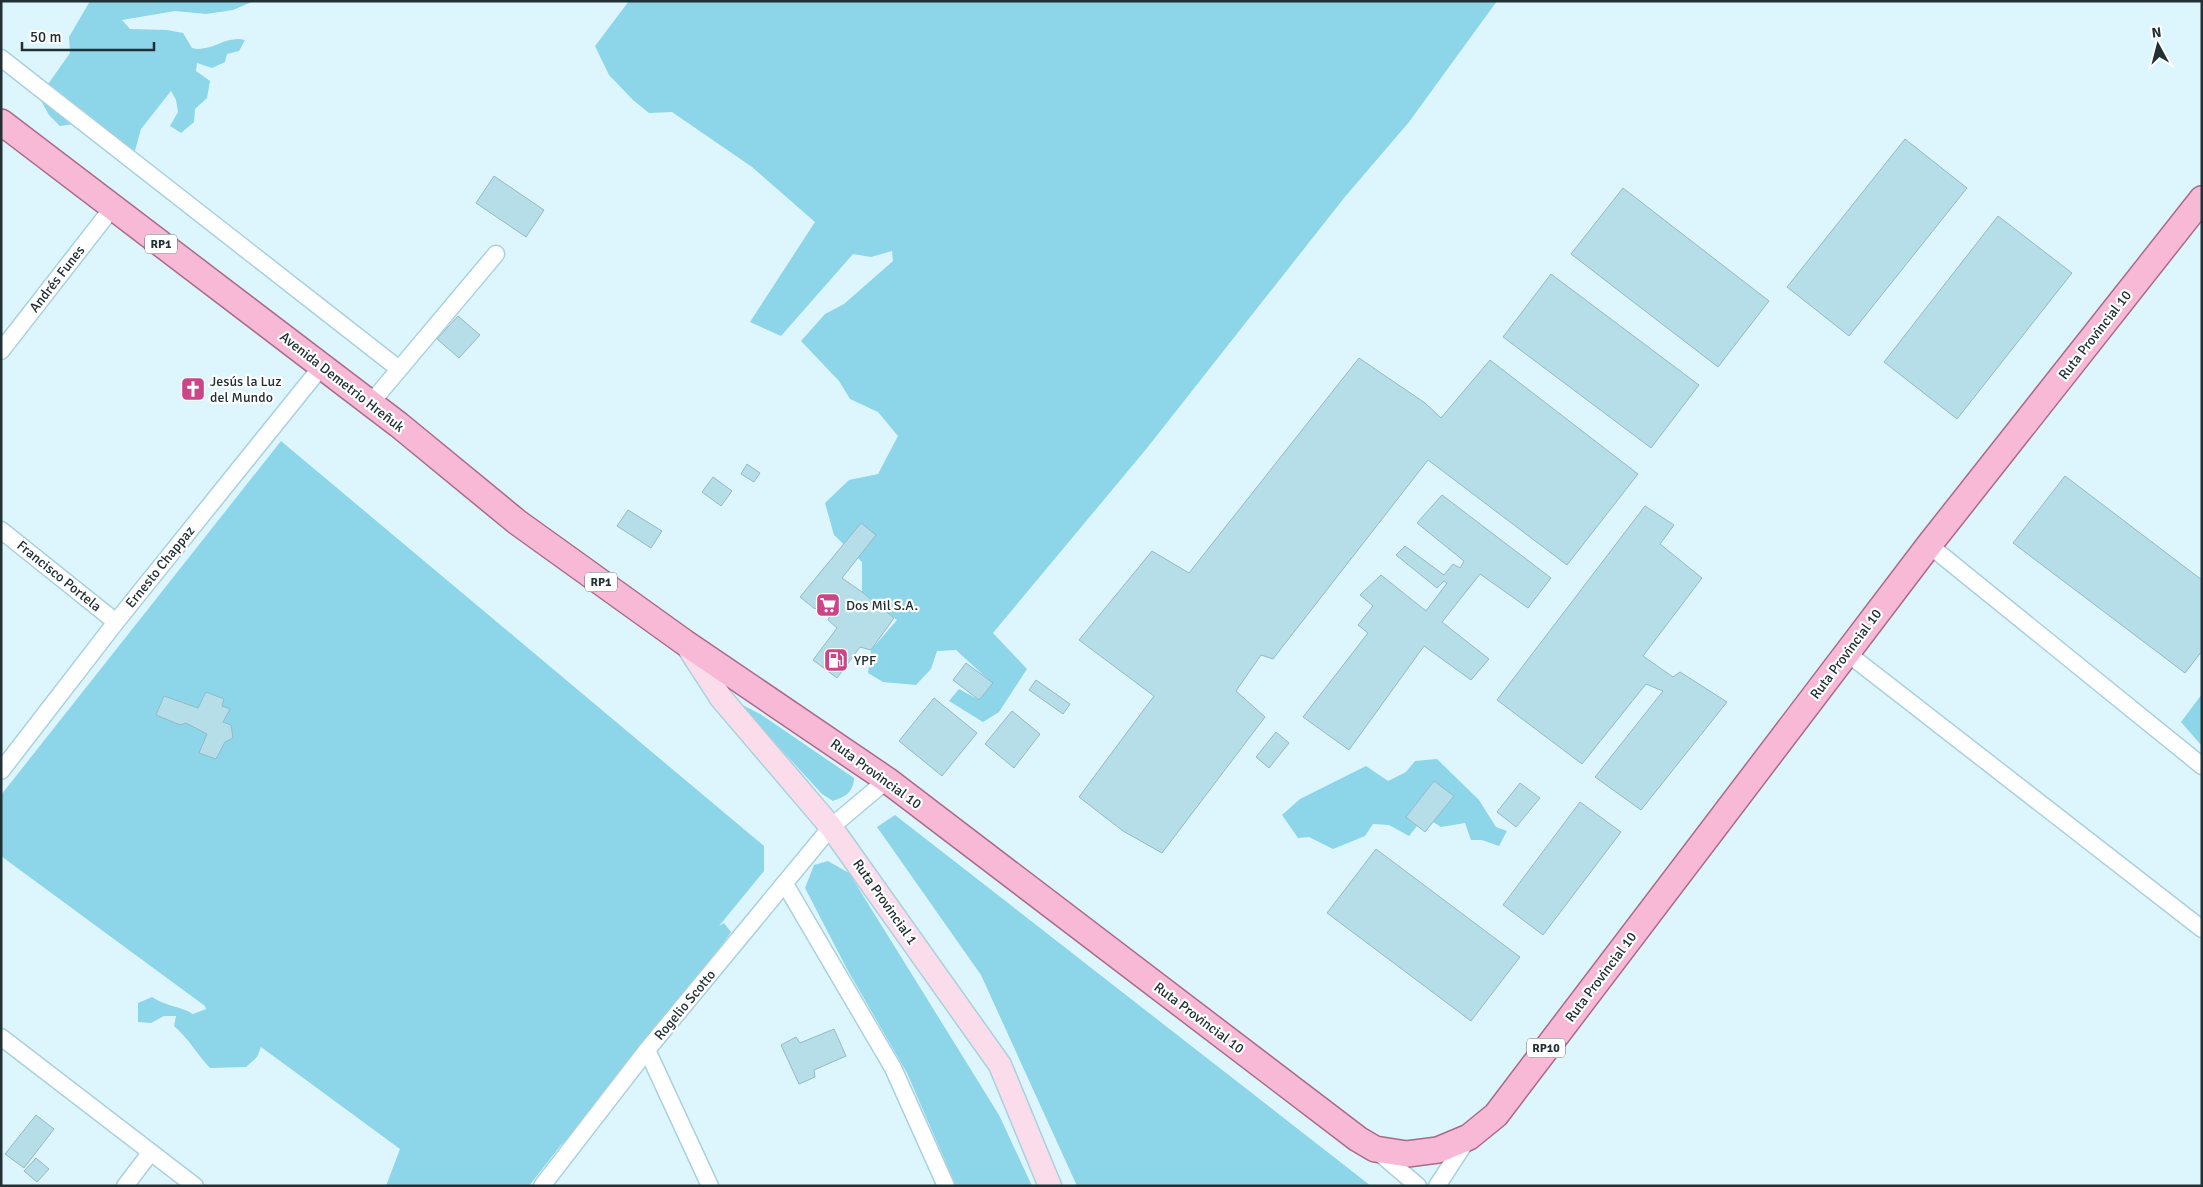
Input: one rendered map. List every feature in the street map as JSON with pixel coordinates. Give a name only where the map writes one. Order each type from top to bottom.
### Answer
[{"type":"main road","name":"Avenida Demetrio Hreñuk","points":[[1,122],[399,425],[517,522],[684,642]]},
{"type":"main road","name":"Ruta Provincial 10","points":[[684,642],[887,780],[1358,1139],[1375,1150],[1407,1154],[1438,1150],[1469,1137],[1496,1115],[1929,545],[2202,199]]},
{"type":"main road","name":"Ruta Provincial 1","points":[[684,642],[721,698],[831,826],[1000,1065],[1050,1186]]},
{"type":"street","points":[[1,58],[399,368]]},
{"type":"street","name":"Andrés Funes","points":[[1,351],[113,208]]},
{"type":"street","points":[[370,404],[496,254]]},
{"type":"street","name":"Ernesto Chappaz","points":[[1,771],[116,622],[322,366]]},
{"type":"street","name":"Francisco Portela","points":[[1,530],[116,622]]},
{"type":"street","points":[[1929,545],[2202,766]]},
{"type":"street","points":[[1847,652],[2202,929]]},
{"type":"street","name":"Rogelio Scotto","points":[[542,1186],[647,1050],[831,826],[887,780]]},
{"type":"street","points":[[785,884],[893,1068],[946,1186]]},
{"type":"street","points":[[1,1037],[194,1186]]},
{"type":"street","points":[[647,1050],[710,1186]]},
{"type":"street","points":[[1437,1186],[1469,1137]]},
{"type":"street","points":[[1375,1150],[1418,1186]]},
{"type":"street","points":[[125,1186],[151,1152]]},
{"type":"shaded area","points":[[90,1],[254,1],[233,10],[206,14],[175,11],[122,20],[130,29],[167,30],[183,33],[192,48],[206,48],[231,40],[245,40],[239,51],[227,54],[225,62],[212,68],[197,63],[196,71],[210,81],[207,98],[195,109],[194,122],[181,133],[170,126],[178,112],[176,100],[171,91],[141,129],[134,154],[82,123],[60,126],[49,115],[39,97],[70,53],[69,37]]},
{"type":"shaded area","points":[[629,1],[1497,1],[1409,122],[1344,198],[1147,448],[993,633],[1027,669],[999,712],[983,722],[949,701],[959,689],[979,700],[992,683],[956,650],[937,651],[931,669],[916,685],[883,682],[868,673],[871,650],[897,620],[862,592],[862,562],[834,535],[825,503],[849,480],[878,474],[898,436],[878,412],[850,399],[839,381],[801,341],[825,314],[844,304],[893,261],[892,251],[871,257],[853,254],[781,336],[750,322],[815,222],[752,167],[672,112],[649,113],[633,100],[609,75],[595,46]]},
{"type":"shaded area","points":[[281,441],[764,846],[764,871],[719,926],[724,923],[731,932],[685,996],[529,1186],[386,1186],[400,1149],[261,1047],[257,1057],[246,1067],[210,1068],[174,1026],[176,1016],[164,1016],[151,1023],[138,1022],[138,1003],[152,997],[193,1014],[206,1009],[205,1006],[1,856],[1,795]]},
{"type":"shaded area","points":[[2202,694],[2202,746],[2181,722]]},
{"type":"shaded area","points":[[731,699],[760,714],[854,778],[850,791],[833,801],[822,794],[766,733]]},
{"type":"shaded area","points":[[1437,759],[1479,800],[1496,827],[1507,831],[1499,846],[1482,840],[1471,840],[1465,823],[1441,827],[1433,822],[1453,796],[1434,781],[1406,817],[1417,826],[1409,836],[1389,825],[1373,824],[1365,836],[1333,849],[1309,837],[1298,838],[1282,815],[1300,799],[1366,766],[1388,781],[1406,772],[1415,761]]},
{"type":"shaded area","points":[[895,815],[1371,1186],[1077,1186],[981,975],[877,827]]},
{"type":"shaded area","points":[[828,861],[849,873],[999,1115],[1032,1186],[956,1186],[907,1073],[847,969],[805,888],[814,865]]},
{"type":"building","points":[[1905,139],[1967,188],[1849,336],[1787,287]]},
{"type":"building","points":[[494,176],[544,210],[526,237],[476,203]]},
{"type":"building","points":[[1623,188],[1769,301],[1718,367],[1571,254]]},
{"type":"building","points":[[1998,216],[2072,273],[1957,419],[1884,362]]},
{"type":"building","points":[[1551,274],[1699,385],[1651,448],[1503,337]]},
{"type":"building","points":[[458,316],[480,335],[459,358],[437,339]]},
{"type":"building","points":[[1359,358],[1425,403],[1441,418],[1490,360],[1638,474],[1567,565],[1428,460],[1273,659],[1261,655],[1236,691],[1265,717],[1162,853],[1123,831],[1079,797],[1154,696],[1079,640],[1152,551],[1189,573]]},
{"type":"building","points":[[747,464],[760,473],[754,482],[741,474]]},
{"type":"building","points":[[2065,476],[2202,580],[2202,651],[2185,673],[2013,543]]},
{"type":"building","points":[[713,477],[732,491],[721,506],[702,492]]},
{"type":"building","points":[[1442,495],[1551,578],[1528,608],[1480,574],[1442,622],[1489,659],[1471,680],[1424,646],[1349,750],[1303,717],[1368,633],[1358,625],[1373,606],[1360,595],[1381,575],[1426,611],[1447,583],[1444,581],[1437,588],[1396,555],[1405,546],[1444,575],[1453,564],[1460,568],[1464,561],[1417,523]]},
{"type":"building","points":[[1645,506],[1674,525],[1660,544],[1702,578],[1643,656],[1673,677],[1680,672],[1727,702],[1641,810],[1595,777],[1663,691],[1646,684],[1582,764],[1497,700]]},
{"type":"building","points":[[628,510],[662,531],[651,548],[617,526]]},
{"type":"building","points":[[861,523],[876,535],[842,578],[894,618],[871,650],[860,647],[837,678],[813,660],[837,628],[828,620],[831,614],[819,605],[815,609],[800,597]]},
{"type":"building","points":[[966,663],[993,683],[979,700],[953,680]]},
{"type":"building","points":[[1036,680],[1070,704],[1063,714],[1029,690]]},
{"type":"building","points":[[206,692],[224,699],[222,706],[230,709],[223,722],[231,725],[233,738],[225,742],[216,759],[199,753],[207,734],[186,723],[180,725],[156,715],[164,696],[198,708]]},
{"type":"building","points":[[934,698],[977,733],[942,776],[899,741]]},
{"type":"building","points":[[1012,711],[1040,734],[1014,768],[985,744]]},
{"type":"building","points":[[1276,732],[1289,743],[1269,768],[1256,757]]},
{"type":"building","points":[[1434,781],[1454,796],[1425,832],[1406,817]]},
{"type":"building","points":[[1520,783],[1540,798],[1516,827],[1497,812]]},
{"type":"building","points":[[1580,802],[1621,832],[1543,935],[1503,905]]},
{"type":"building","points":[[1376,849],[1520,957],[1471,1021],[1327,913]]},
{"type":"building","points":[[834,1029],[846,1056],[814,1070],[815,1077],[799,1084],[781,1045],[796,1037],[800,1043]]},
{"type":"building","points":[[36,1115],[54,1129],[24,1168],[5,1154]]},
{"type":"building","points":[[36,1158],[49,1169],[37,1182],[24,1171]]},
{"type":"place","name":"Jesús la Luz del Mundo","points":[[193,389]]},
{"type":"place","name":"Dos Mil S.A.","points":[[828,605]]},
{"type":"place","name":"YPF","points":[[836,660]]}]
